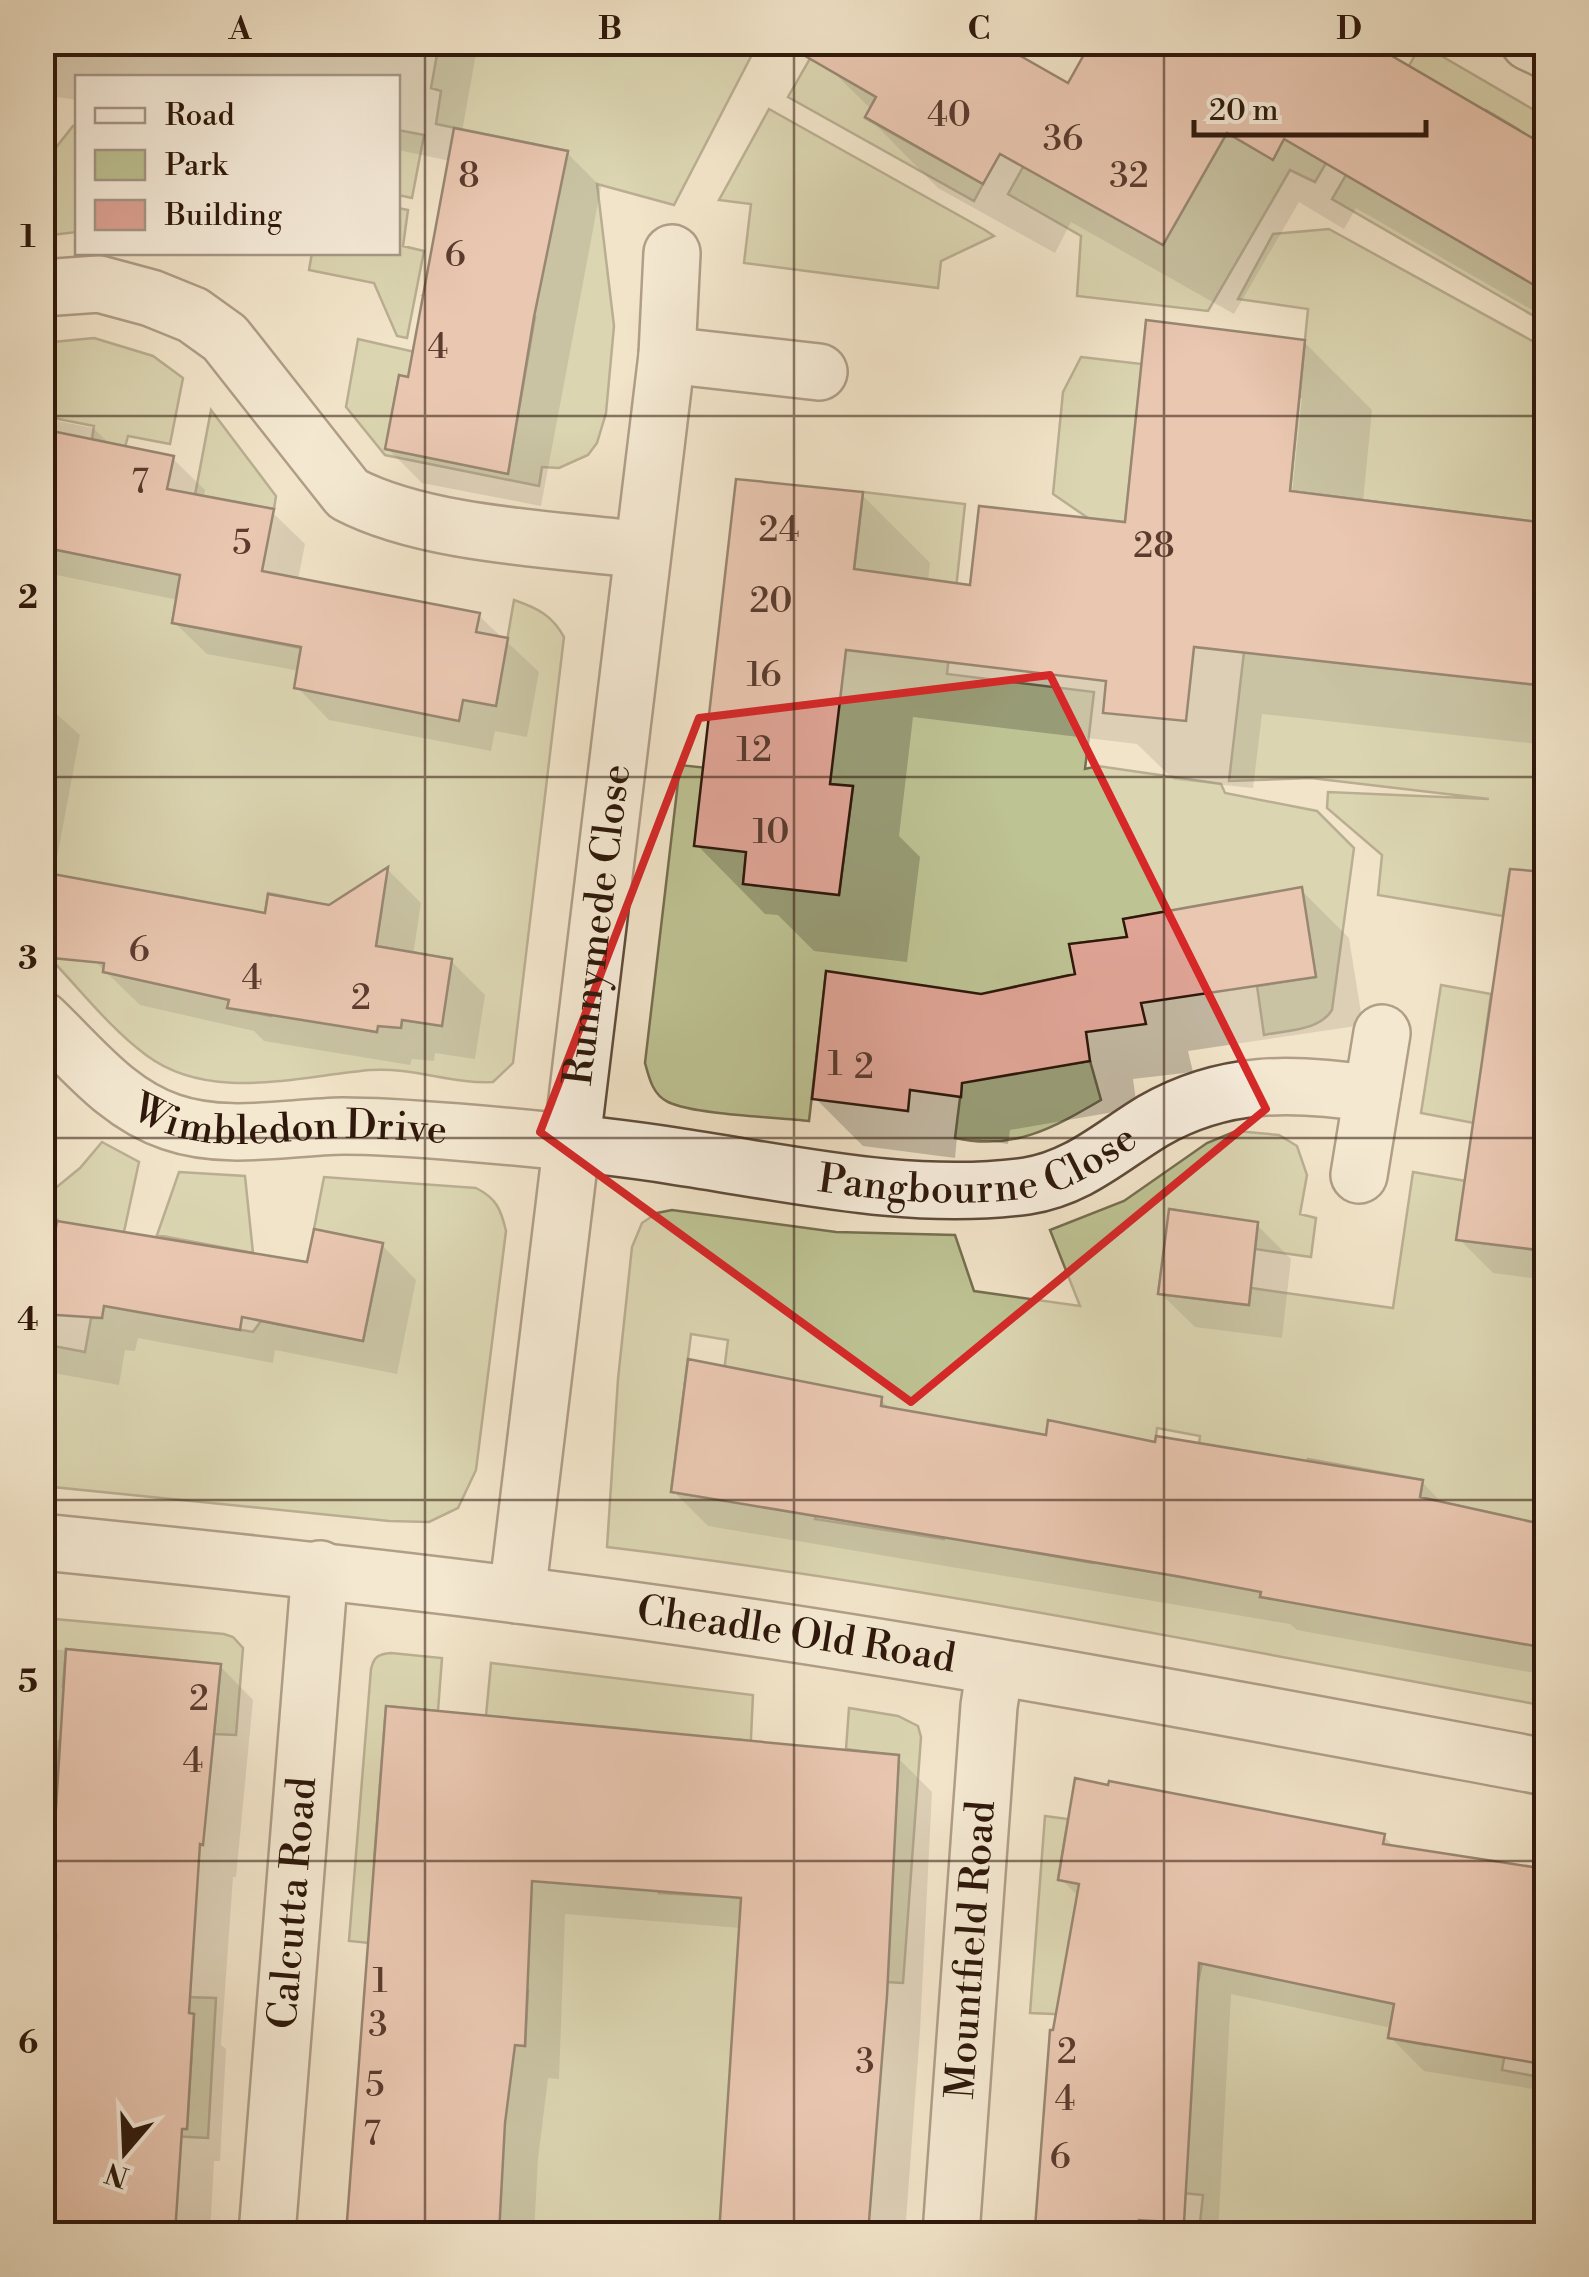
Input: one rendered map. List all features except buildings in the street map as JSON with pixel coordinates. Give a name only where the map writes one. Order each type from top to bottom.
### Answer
[{"type":"street","points":[[1529,42],[1546,50]]},
{"type":"street","name":"Runnymede Close","points":[[516,1595],[667,355],[672,254]]},
{"type":"street","points":[[42,288],[99,284],[194,315],[225,338],[348,494],[377,509],[431,522],[642,550]]},
{"type":"street","points":[[667,355],[819,372]]},
{"type":"street","name":"Wimbledon Drive","points":[[42,1020],[114,1090],[168,1121],[197,1129],[223,1132],[345,1126],[572,1144]]},
{"type":"street","points":[[1359,1175],[1382,1033]]},
{"type":"street","name":"Pangbourne Close","points":[[572,1144],[898,1187],[979,1190],[1029,1186],[1067,1177],[1151,1122],[1225,1090],[1295,1085],[1372,1094]]},
{"type":"street","name":"Cheadle Old Road","points":[[42,1542],[320,1570],[755,1628],[995,1667],[1546,1767]]},
{"type":"street","name":"Calcutta Road","points":[[267,2234],[320,1570]]},
{"type":"street","name":"Mountfield Road","points":[[950,2234],[995,1667]]},
{"type":"highlighted area","points":[[1050,675],[1266,1109],[911,1402],[540,1132],[699,718]]},
{"type":"green space","points":[[439,43],[758,43],[674,205],[597,184],[614,326],[606,413],[597,443],[588,455],[559,468],[542,467],[539,486],[385,455],[346,407],[358,339],[419,353],[413,378],[399,376],[386,449],[508,473],[535,317],[424,295],[550,233],[568,151],[436,124],[441,91],[431,88]]},
{"type":"green space","points":[[819,43],[842,43],[828,69],[876,97],[865,118],[983,184],[974,201],[788,97]]},
{"type":"green space","points":[[1343,43],[1396,43],[1315,182],[1290,170],[1208,311],[1077,296],[1081,236],[1008,194],[1023,167],[1175,224],[1227,133],[1272,159]]},
{"type":"green space","points":[[1421,44],[1546,117],[1546,170],[1508,148],[1518,129],[1486,110],[1476,129],[1429,100],[1438,83],[1409,66]]},
{"type":"green space","points":[[769,109],[994,236],[941,261],[938,288],[744,263],[751,204],[719,200]]},
{"type":"green space","points":[[75,126],[75,232],[43,236],[43,164]]},
{"type":"green space","points":[[400,130],[424,135],[412,198],[400,195]]},
{"type":"green space","points":[[1346,175],[1546,292],[1546,323],[1332,199]]},
{"type":"green space","points":[[400,208],[408,210],[403,246],[424,251],[407,338],[397,336],[374,283],[309,270],[312,255],[400,255]]},
{"type":"green space","points":[[1329,229],[1546,345],[1546,523],[1290,491],[1308,309],[1238,299],[1273,234]]},
{"type":"green space","points":[[94,338],[153,356],[183,378],[170,444],[128,436],[124,451],[91,445],[94,426],[43,416],[43,343]]},
{"type":"green space","points":[[1081,357],[1142,364],[1123,542],[1053,494],[1063,392]]},
{"type":"green space","points":[[211,410],[276,496],[274,509],[195,495]]},
{"type":"green space","points":[[863,492],[965,504],[947,674],[1094,692],[1085,769],[1098,766],[1221,784],[1225,793],[1317,811],[1354,848],[1332,1010],[1326,1017],[1302,1028],[1264,1035],[1257,986],[1316,977],[1301,888],[1124,919],[1127,937],[1070,944],[1075,974],[1013,987],[1032,1070],[1090,1061],[1101,1100],[1032,1134],[996,1141],[955,1138],[973,994],[826,974],[809,1121],[697,1110],[668,1102],[659,1095],[645,1063],[680,765],[755,773],[743,884],[839,894],[853,787],[829,784]]},
{"type":"green space","points":[[189,529],[172,623],[301,648],[295,688],[459,720],[463,700],[496,705],[514,600],[543,613],[559,629],[564,637],[513,1063],[493,1082],[386,1070],[255,1083],[198,1078],[171,1070],[132,1044],[43,951],[43,867],[47,867],[55,820],[42,817],[42,724],[47,701],[42,699],[42,547],[150,569]],"holes":[[[85,881],[186,898],[171,985],[103,972],[107,951]],[[268,893],[303,900],[271,1016],[228,1008],[263,926]],[[372,893],[382,907],[376,946],[452,959],[441,1025],[402,1020],[401,1028],[378,1026],[376,1032],[332,1024]]]},
{"type":"green space","points":[[1244,652],[1546,686],[1546,879],[1509,874],[1503,916],[1378,895],[1382,855],[1327,808],[1328,792],[1489,799],[1311,778],[1229,781]]},
{"type":"green space","points":[[1441,985],[1491,994],[1483,1052],[1546,1062],[1546,1070],[1483,1062],[1474,1123],[1421,1113]]},
{"type":"green space","points":[[1236,1131],[1279,1135],[1297,1146],[1307,1175],[1300,1214],[1316,1218],[1311,1257],[1255,1249],[1258,1223],[1170,1209],[1158,1294],[1248,1305],[1251,1288],[1393,1308],[1413,1172],[1466,1181],[1457,1240],[1543,1251],[1546,1234],[1546,1545],[1508,1539],[1511,1517],[1446,1503],[1425,1626],[1546,1648],[1546,1706],[960,1599],[607,1547],[632,1247],[642,1223],[657,1213],[672,1210],[836,1232],[955,1235],[974,1291],[1080,1306],[1050,1230],[1124,1201],[1207,1143]],"holes":[[[691,1334],[728,1340],[721,1395],[798,1511],[671,1492]],[[836,1389],[882,1397],[879,1426],[959,1440],[944,1539],[815,1519]],[[1048,1421],[1114,1434],[1093,1563],[962,1540],[982,1423],[1046,1435]],[[1157,1428],[1200,1436],[1198,1453],[1242,1588],[1113,1565],[1152,1471]],[[1308,1459],[1423,1480],[1406,1584],[1260,1597],[1277,1490],[1303,1495]]]},
{"type":"green space","points":[[102,1142],[139,1162],[116,1269],[156,1315],[253,1332],[261,1321],[363,1341],[383,1244],[314,1229],[324,1177],[476,1188],[493,1200],[506,1231],[476,1470],[458,1508],[429,1522],[389,1521],[43,1486],[43,1344],[85,1352],[91,1318],[102,1318],[58,1221],[56,1227],[43,1226],[42,1199],[80,1168]]},
{"type":"green space","points":[[179,1172],[245,1176],[253,1253],[157,1235]]},
{"type":"green space","points":[[43,1618],[233,1637],[243,1648],[236,1735],[214,1734],[221,1664],[66,1649],[63,1687],[99,1691],[104,1745],[59,1741],[54,1816],[100,1820],[53,1863],[48,1934],[92,1937],[184,1997],[216,1998],[208,2138],[127,2134],[74,2156],[43,2155]],"holes":[[[82,2006],[194,2014],[187,2129],[126,2127]]]},
{"type":"green space","points":[[391,1653],[442,1658],[438,1711],[386,1706],[374,1861],[408,1865],[412,1817],[447,1819],[442,1875],[473,1876],[473,1894],[500,1897],[502,1883],[523,1885],[533,1722],[486,1716],[491,1663],[753,1695],[746,1845],[767,1848],[763,1901],[819,1905],[823,1851],[855,1855],[852,1907],[890,1910],[899,1756],[846,1749],[849,1708],[898,1716],[918,1726],[921,1737],[903,1983],[831,1979],[831,1993],[782,1989],[781,2008],[735,2007],[731,2059],[776,2061],[775,2081],[827,2085],[827,2098],[775,2095],[773,2119],[728,2116],[724,2164],[768,2169],[767,2188],[819,2192],[819,2205],[768,2201],[766,2221],[721,2219],[719,2234],[517,2234],[516,2229],[495,2228],[496,2203],[455,2200],[456,2176],[400,2172],[402,2159],[456,2164],[458,2146],[502,2149],[507,2096],[463,2092],[464,2071],[408,2065],[408,2053],[464,2057],[465,2040],[525,2046],[528,1990],[469,1983],[470,1964],[418,1960],[418,1948],[349,1941],[371,1669],[375,1658]],"holes":[[[543,1721],[640,1730],[631,1834],[614,1833],[609,1887],[532,1881],[534,1847],[552,1849],[554,1829],[534,1827]],[[650,1733],[742,1740],[736,1845],[719,1843],[714,1896],[659,1893],[662,1839],[641,1837]]]},
{"type":"green space","points":[[1045,1816],[1068,1819],[1058,1879],[1079,1884],[1198,1982],[1202,1963],[1402,1965],[1388,2038],[1426,2045],[1432,2008],[1517,1984],[1502,2070],[1534,2076],[1543,2029],[1546,2030],[1546,2234],[1139,2234],[1139,2220],[1200,2223],[1203,2195],[1183,2193],[1104,2016],[1030,2013]]}]
